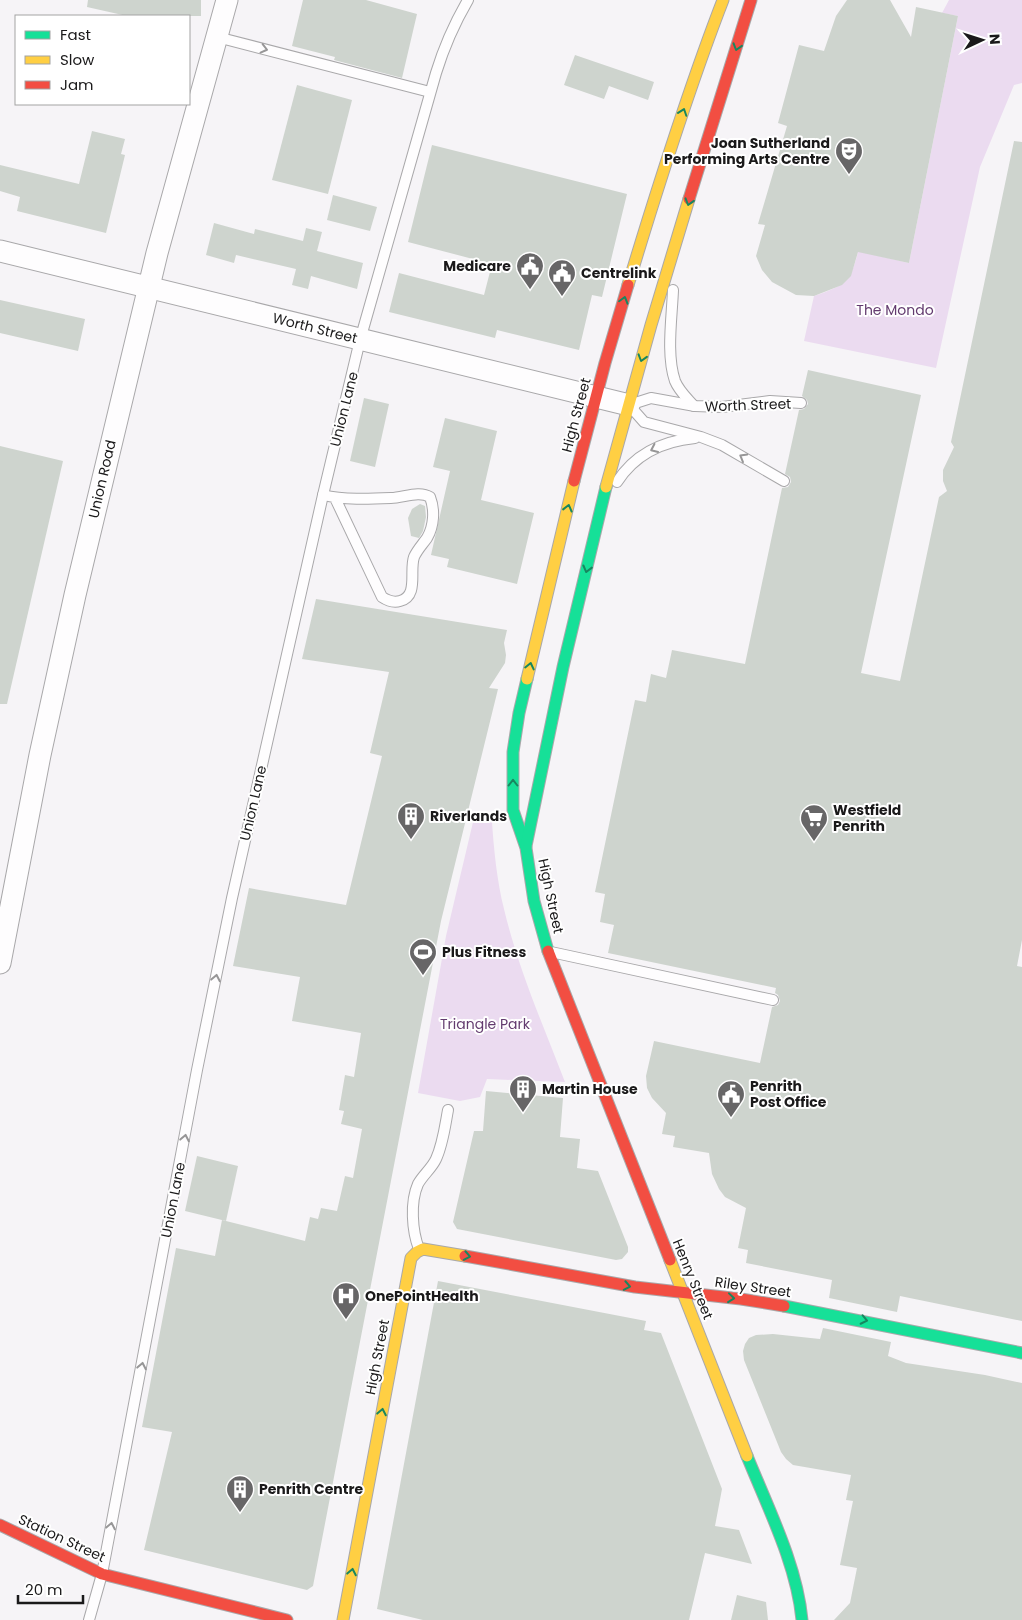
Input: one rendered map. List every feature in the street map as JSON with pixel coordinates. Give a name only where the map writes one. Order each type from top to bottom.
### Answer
[{"type":"main road","name":"High Street","points":[[548,951],[534,901],[526,848],[513,810],[513,752],[519,713],[545,600],[596,398],[653,201],[699,62],[723,0]]},
{"type":"main road","name":"High Street","points":[[526,848],[550,721],[629,405],[751,0]]},
{"type":"main road","name":"Henry Street","points":[[548,951],[789,1562],[800,1598],[802,1620]]},
{"type":"main road","name":"High Street","points":[[343,1620],[408,1276],[412,1258],[415,1251],[419,1249]]},
{"type":"main road","name":"Riley Street","points":[[419,1249],[440,1250],[635,1287],[816,1310],[1022,1353]]},
{"type":"main road","name":"Station Street","points":[[0,1525],[102,1574],[287,1620]]},
{"type":"street","name":"Union Road","points":[[0,963],[40,755],[75,595],[148,287],[227,0]]},
{"type":"street","name":"Worth Street","points":[[0,251],[629,405]]},
{"type":"lane","name":"Union Lane","points":[[89,1620],[102,1574],[197,1070],[230,907],[323,495],[360,340],[430,92],[444,46],[454,23],[468,0]]},
{"type":"lane","points":[[217,37],[430,92]]},
{"type":"lane","name":"Worth Street","points":[[675,250],[671,339],[672,364],[675,381],[683,395],[695,406]]},
{"type":"lane","name":"Worth Street","points":[[629,405],[651,398],[695,406],[722,407],[770,401],[801,403]]},
{"type":"lane","points":[[629,405],[644,422],[701,437],[722,445],[784,481]]},
{"type":"lane","points":[[603,505],[621,475],[647,452],[677,440],[701,437]]},
{"type":"lane","points":[[323,495],[335,498],[391,498],[420,494],[430,497],[433,511],[431,530],[415,554],[411,572],[412,590],[410,596],[404,600],[392,602],[382,597],[335,498]]},
{"type":"lane","points":[[548,951],[773,1000]]},
{"type":"lane","points":[[419,1249],[414,1237],[413,1208],[418,1184],[436,1160],[443,1139],[448,1110]]},
{"type":"green space","name":"The Mondo","points":[[949,0],[1022,0],[1022,83],[1014,85],[980,167],[936,368],[804,341],[814,296],[836,287],[848,278],[852,272],[861,242],[875,255],[909,263],[958,16],[942,13]]},
{"type":"green space","name":"Triangle Park","points":[[474,818],[492,822],[498,877],[516,953],[565,1082],[487,1079],[480,1097],[460,1101],[418,1093],[446,936]]},
{"type":"building","points":[[88,0],[201,0],[201,16],[123,15],[87,7]]},
{"type":"building","points":[[303,0],[366,0],[417,14],[402,78],[334,60],[335,57],[292,46]]},
{"type":"building","name":"Joan Sutherland Performing Arts Centre","points":[[847,0],[890,0],[911,37],[916,7],[958,16],[909,263],[858,252],[851,276],[842,285],[814,296],[796,295],[772,282],[762,270],[756,256],[765,225],[758,224],[787,126],[778,123],[799,45],[824,51],[836,16]]},
{"type":"building","points":[[575,55],[654,82],[648,100],[609,86],[604,99],[564,85]]},
{"type":"building","points":[[297,85],[352,100],[328,194],[272,180]]},
{"type":"building","points":[[92,131],[125,139],[121,154],[125,155],[106,233],[17,211],[20,197],[0,191],[0,165],[79,184]]},
{"type":"building","name":"Westfield Penrith","points":[[1014,141],[1022,142],[1022,940],[1017,966],[1022,967],[1022,1321],[900,1296],[897,1312],[829,1298],[832,1280],[746,1263],[748,1250],[738,1248],[746,1208],[725,1197],[719,1189],[712,1174],[709,1153],[673,1147],[675,1136],[662,1134],[666,1113],[652,1098],[647,1088],[646,1076],[654,1041],[760,1063],[772,1007],[778,1005],[780,1001],[775,993],[776,988],[608,953],[614,925],[600,922],[605,894],[595,892],[635,700],[646,702],[651,674],[666,678],[672,650],[745,664],[782,488],[788,487],[791,482],[790,477],[785,474],[799,410],[804,409],[808,404],[807,400],[802,396],[808,370],[921,395],[861,673],[900,681],[939,497],[947,491],[943,481],[943,470],[954,447],[951,442]]},
{"type":"building","points":[[432,145],[627,194],[602,297],[592,295],[579,350],[497,330],[495,338],[389,312],[399,273],[484,295],[492,264],[408,242]]},
{"type":"building","points":[[333,195],[377,207],[370,231],[327,220]]},
{"type":"building","points":[[214,223],[254,234],[255,229],[303,241],[306,228],[322,232],[317,251],[363,263],[357,289],[311,276],[308,289],[292,285],[296,269],[236,255],[234,263],[206,255]]},
{"type":"building","points":[[0,300],[85,319],[78,351],[0,333]]},
{"type":"building","points":[[364,398],[389,404],[375,467],[350,461]]},
{"type":"building","points":[[445,418],[497,431],[481,500],[534,513],[517,584],[447,567],[449,559],[431,555],[450,471],[433,467]]},
{"type":"building","points":[[0,446],[63,461],[7,704],[0,704]]},
{"type":"building","points":[[420,504],[425,506],[426,517],[423,531],[419,538],[411,536],[408,518],[412,509]]},
{"type":"building","points":[[316,599],[507,630],[504,643],[505,663],[489,688],[498,689],[441,921],[313,1586],[307,1590],[144,1550],[172,1432],[142,1427],[176,1248],[215,1256],[222,1220],[305,1241],[310,1217],[318,1219],[321,1208],[337,1211],[345,1176],[353,1178],[362,1129],[341,1124],[344,1111],[339,1110],[345,1075],[354,1077],[361,1033],[292,1021],[300,977],[233,966],[249,888],[346,905],[382,756],[370,753],[389,672],[302,659]]},
{"type":"building","points":[[486,1091],[563,1098],[560,1137],[580,1139],[577,1168],[598,1171],[628,1247],[628,1252],[622,1259],[616,1260],[457,1229],[453,1222],[474,1131],[483,1131]]},
{"type":"building","points":[[197,1156],[238,1166],[226,1221],[185,1211]]},
{"type":"building","points":[[438,1281],[646,1321],[644,1330],[661,1333],[722,1489],[715,1526],[739,1530],[752,1564],[705,1553],[689,1620],[423,1620],[377,1609]]},
{"type":"building","points":[[823,1328],[891,1342],[888,1356],[906,1363],[985,1375],[1022,1383],[1022,1620],[834,1620],[850,1603],[857,1568],[840,1565],[853,1501],[846,1500],[851,1475],[793,1465],[786,1459],[781,1452],[744,1360],[743,1351],[749,1338],[756,1335],[773,1334],[820,1339]]},
{"type":"building","points":[[737,1595],[766,1602],[768,1620],[731,1620]]},
{"type":"traffic: fast","points":[[526,846],[563,667],[606,487]]},
{"type":"traffic: fast","points":[[527,679],[513,752],[513,810],[526,848],[534,901],[548,951]]},
{"type":"traffic: fast","points":[[784,1306],[1022,1353]]},
{"type":"traffic: fast","points":[[747,1456],[781,1537],[794,1578],[802,1620]]},
{"type":"traffic: slow","points":[[628,285],[673,141],[723,0]]},
{"type":"traffic: slow","points":[[606,487],[651,325],[689,199]]},
{"type":"traffic: slow","points":[[527,679],[574,481]]},
{"type":"traffic: slow","points":[[343,1620],[411,1258],[423,1249],[465,1256]]},
{"type":"traffic: slow","points":[[670,1260],[747,1456]]},
{"type":"traffic: jam","points":[[689,199],[751,0]]},
{"type":"traffic: jam","points":[[574,481],[628,285]]},
{"type":"traffic: jam","points":[[548,951],[670,1260]]},
{"type":"traffic: jam","points":[[465,1256],[635,1287],[741,1299],[784,1306]]},
{"type":"traffic: jam","points":[[0,1525],[102,1574],[287,1620]]},
{"type":"place","name":"Joan Sutherland Performing Arts Centre","points":[[849,175]]},
{"type":"place","name":"Medicare","points":[[530,290]]},
{"type":"place","name":"Centrelink","points":[[562,297]]},
{"type":"place","name":"Riverlands","points":[[411,840]]},
{"type":"place","name":"Westfield Penrith","points":[[814,842]]},
{"type":"place","name":"Plus Fitness","points":[[423,976]]},
{"type":"place","name":"Martin House","points":[[523,1113]]},
{"type":"place","name":"Penrith Post Office","points":[[731,1118]]},
{"type":"place","name":"OnePointHealth","points":[[346,1320]]},
{"type":"place","name":"Penrith Centre","points":[[240,1513]]}]
